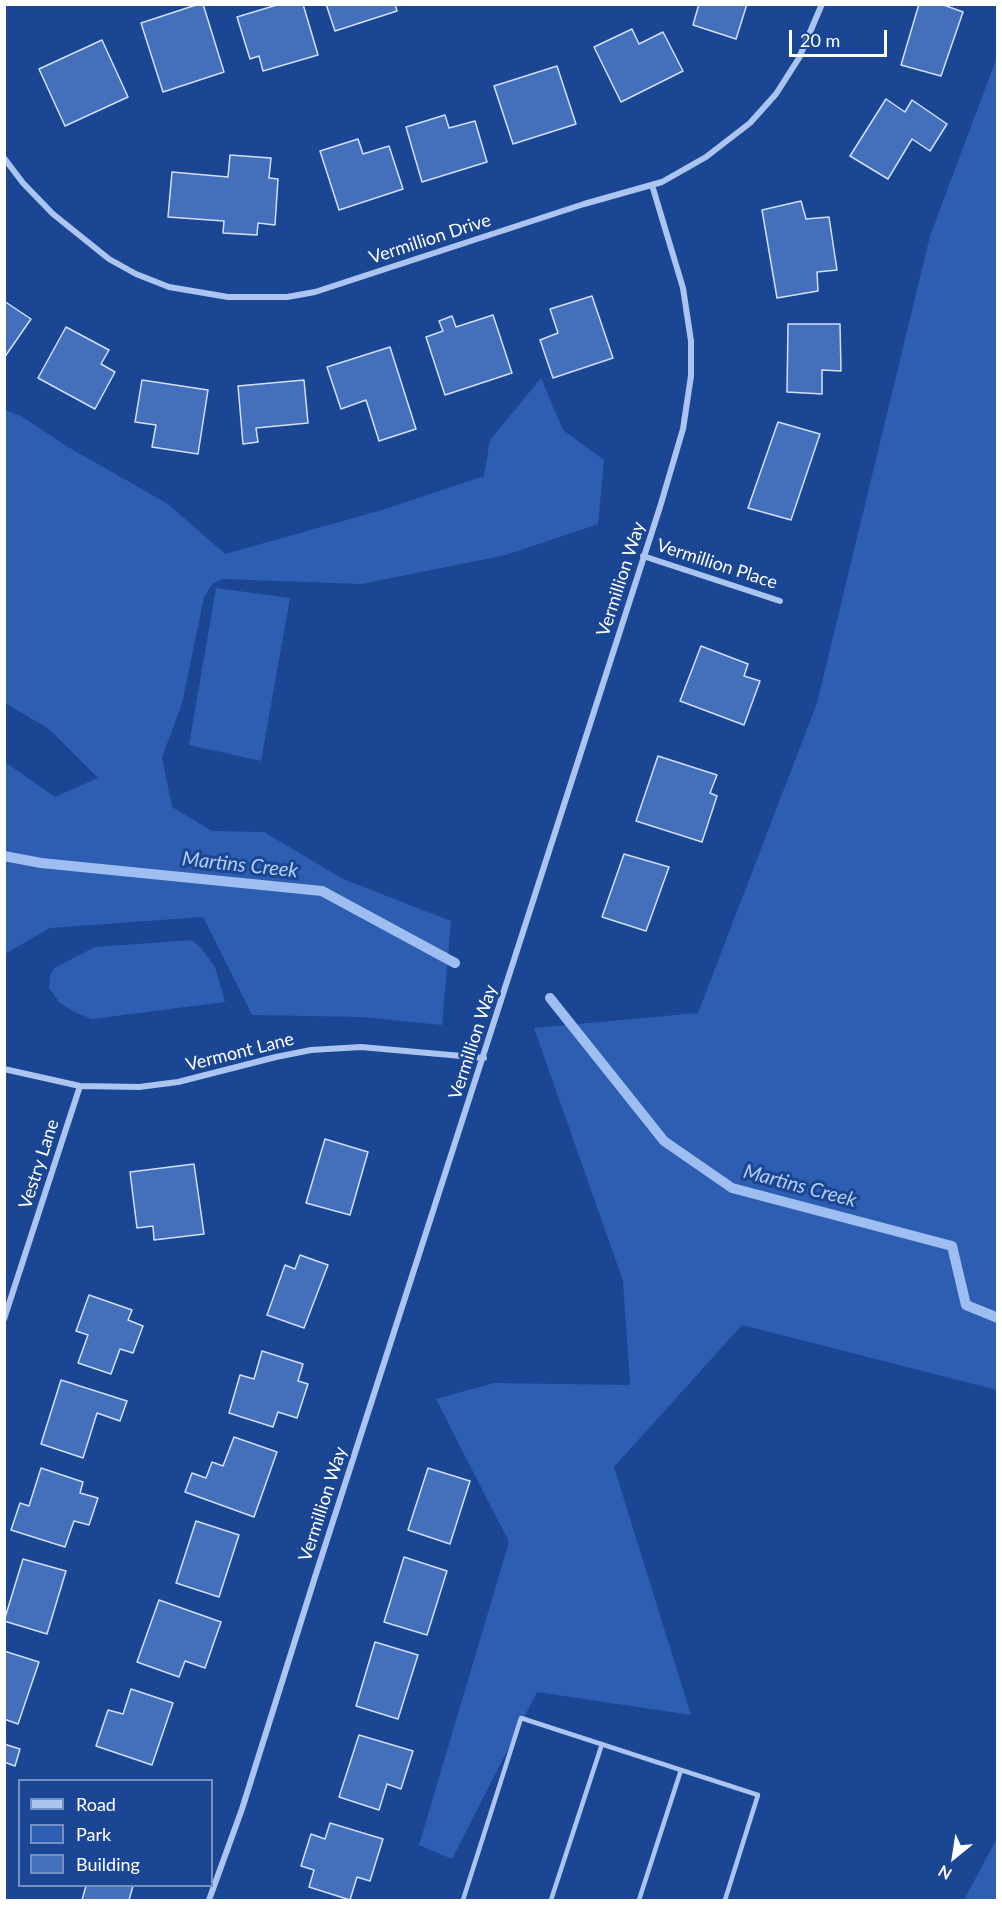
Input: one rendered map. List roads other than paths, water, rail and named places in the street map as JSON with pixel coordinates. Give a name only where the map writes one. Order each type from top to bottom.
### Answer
[{"type":"street","name":"Vermillion Drive","points":[[4,158],[23,183],[53,214],[118,264],[136,274],[169,286],[228,297],[287,297],[315,292],[584,204],[662,182],[706,157],[750,123],[776,94],[799,58],[822,4]]},
{"type":"street","name":"Vermillion Way","points":[[209,1900],[242,1809],[484,1058],[683,429],[691,376],[691,340],[683,288],[652,185]]},
{"type":"street","name":"Vermillion Place","points":[[644,556],[780,601]]},
{"type":"street","name":"Vermont Lane","points":[[4,1069],[80,1086],[140,1087],[178,1082],[311,1050],[361,1047],[484,1058]]},
{"type":"street","name":"Vestry Lane","points":[[4,1319],[80,1086]]},
{"type":"lane","points":[[463,1900],[521,1718],[758,1795],[725,1900]]},
{"type":"lane","points":[[551,1900],[602,1744]]},
{"type":"lane","points":[[639,1900],[681,1770]]},
{"type":"waterway","name":"Martins Creek","points":[[4,856],[41,863],[322,891],[455,963]]},
{"type":"waterway","name":"Martins Creek","points":[[550,998],[664,1141],[732,1188],[952,1246],[966,1305],[998,1318]]}]
